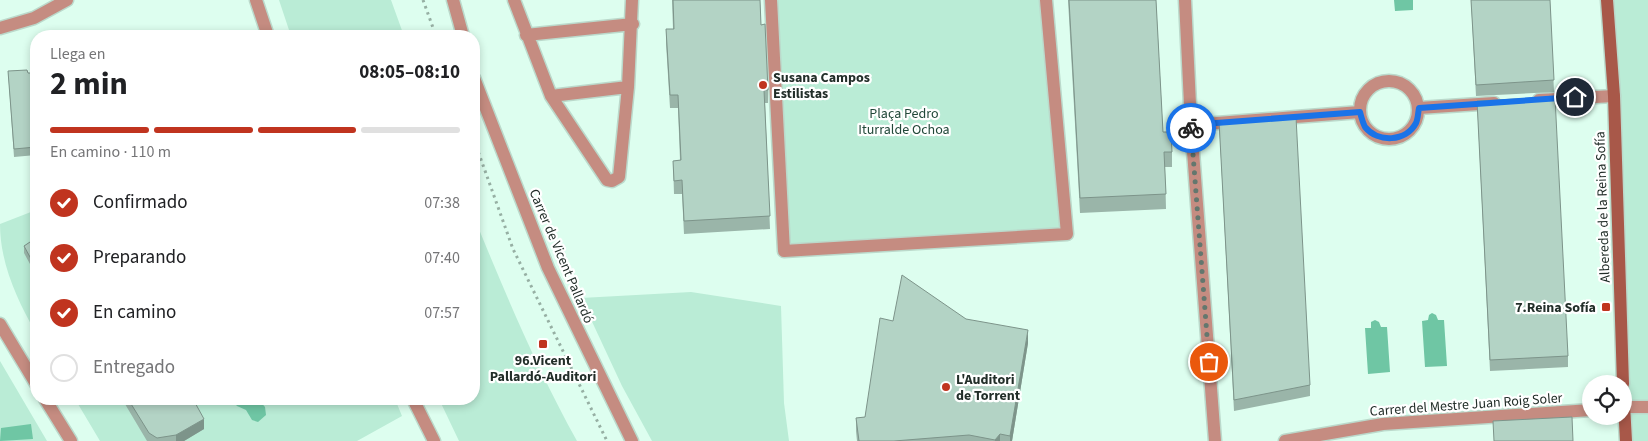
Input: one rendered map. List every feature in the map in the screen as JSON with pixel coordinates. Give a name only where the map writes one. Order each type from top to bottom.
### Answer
[{"type":"street","points":[[0,28],[34,18],[67,0]]},
{"type":"street","points":[[256,0],[266,30]]},
{"type":"street","points":[[453,0],[461,30]]},
{"type":"street","points":[[514,0],[551,96],[607,180],[612,181],[619,177],[633,24],[632,0]]},
{"type":"street","points":[[771,0],[784,251],[1067,234],[1046,0]]},
{"type":"street","points":[[1185,0],[1190,125],[1216,441]]},
{"type":"street","name":"Albereda de la Reina Sofía","points":[[1607,0],[1614,96],[1622,375]]},
{"type":"street","points":[[526,35],[633,24]]},
{"type":"street","points":[[1388,80],[1402,84],[1414,94],[1419,108],[1416,123],[1406,134],[1392,139],[1377,136],[1365,126],[1360,112],[1363,97],[1373,85],[1388,80]]},
{"type":"street","points":[[551,96],[628,88]]},
{"type":"street","name":"Carrer de Vicent Pallardó","points":[[480,93],[548,268],[632,441]]},
{"type":"street","points":[[1526,101],[1614,96]]},
{"type":"street","points":[[1419,108],[1507,102]]},
{"type":"street","points":[[1190,125],[1360,112]]},
{"type":"street","points":[[0,324],[30,374]]},
{"type":"street","points":[[49,405],[71,441]]},
{"type":"street","points":[[416,405],[434,441]]},
{"type":"street","points":[[1632,406],[1648,407]]},
{"type":"street","name":"Carrer del Mestre Juan Roig Soler","points":[[1285,441],[1384,424],[1582,411]]},
{"type":"street","points":[[1625,425],[1626,441]]},
{"type":"path","points":[[423,0],[434,30]]},
{"type":"green space","points":[[279,0],[391,0],[402,30],[289,30]]},
{"type":"green space","name":"Plaça Pedro Iturralde Ochoa","points":[[777,0],[1039,0],[1060,232],[789,249]]},
{"type":"green space","points":[[1605,0],[1648,0],[1648,441],[1628,441],[1627,425],[1632,425],[1632,375],[1625,375]]},
{"type":"green space","points":[[30,212],[30,322],[22,308],[6,267],[0,224]]},
{"type":"green space","points":[[480,231],[535,359],[577,441],[459,441],[442,405],[480,405]]},
{"type":"green space","points":[[691,292],[781,306],[784,403],[789,441],[652,441],[622,386],[581,298]]},
{"type":"green space","points":[[0,361],[47,441],[0,441]]},
{"type":"green space","points":[[79,405],[397,405],[402,416],[357,441],[100,441]]},
{"type":"shaded area","points":[[1394,0],[1413,0],[1413,10],[1395,11]]},
{"type":"shaded area","points":[[1432,313],[1436,315],[1438,320],[1444,320],[1447,366],[1425,367],[1422,321],[1428,320],[1429,315]]},
{"type":"shaded area","points":[[1375,320],[1379,322],[1381,327],[1387,327],[1390,372],[1368,374],[1365,328],[1371,328],[1371,322]]},
{"type":"shaded area","points":[[263,405],[266,415],[258,422],[252,420],[246,410],[237,406]]},
{"type":"shaded area","points":[[31,424],[33,439],[0,441],[1,428]]},
{"type":"building","points":[[673,0],[760,0],[761,25],[765,24],[768,90],[764,90],[770,216],[684,221],[682,180],[674,181],[673,161],[681,160],[678,95],[670,95],[666,29],[674,29]]},
{"type":"building","points":[[1069,0],[1156,0],[1163,132],[1171,132],[1172,152],[1164,152],[1166,194],[1080,198]]},
{"type":"building","points":[[1471,0],[1550,0],[1554,80],[1476,85]]},
{"type":"building","points":[[27,70],[30,73],[30,148],[14,149],[8,71]]},
{"type":"building","points":[[1555,97],[1568,356],[1490,360],[1477,101]]},
{"type":"building","points":[[1296,117],[1310,385],[1234,400],[1219,121]]},
{"type":"building","points":[[30,242],[30,257],[24,246]]},
{"type":"building","name":"L'Auditori de Torrent","points":[[902,275],[966,319],[1028,330],[1010,436],[1000,434],[995,440],[969,435],[894,441],[859,441],[856,418],[865,417],[880,318],[893,321]]},
{"type":"building","points":[[132,405],[196,405],[204,419],[176,435],[157,438],[149,433]]},
{"type":"building","points":[[1572,417],[1573,441],[1494,441],[1493,421]]},
{"type":"way so far","points":[[1191,128],[1209,362]]},
{"type":"place","name":"Susana Campos Estilistas","points":[[763,85]]},
{"type":"place","name":"7.Reina Sofía","points":[[1606,307]]},
{"type":"place","name":"96.Vicent Pallardó-Auditori","points":[[543,344]]},
{"type":"place","name":"L'Auditori de Torrent","points":[[946,387]]},
{"type":"route","points":[[1191,128],[1190,125],[1229,121],[1360,112],[1365,126],[1377,136],[1392,139],[1406,134],[1416,123],[1419,108],[1575,97]]}]
